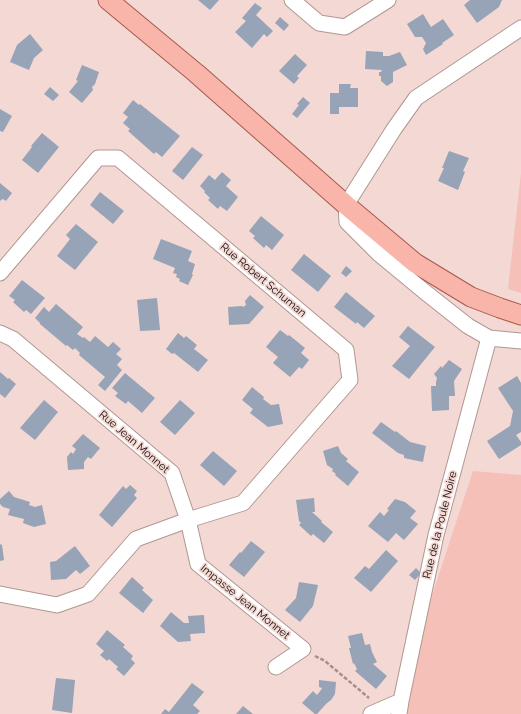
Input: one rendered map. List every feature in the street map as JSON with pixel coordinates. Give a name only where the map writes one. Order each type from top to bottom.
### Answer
[{"type":"main road","points":[[108,0],[196,73],[346,205],[415,263],[471,297],[521,315]]},
{"type":"street","points":[[292,0],[319,23],[344,27],[388,0]]},
{"type":"street","points":[[521,28],[416,98],[394,129],[346,205],[347,222],[379,254],[424,292],[468,326],[489,338],[521,341]]},
{"type":"street","name":"Rue Robert Schuman","points":[[0,273],[98,158],[118,158],[346,350],[350,380],[243,503],[188,520]]},
{"type":"street","name":"Rue Jean Monnet","points":[[0,333],[13,339],[172,473],[188,520]]},
{"type":"street","name":"Rue de la Poule Noire","points":[[400,707],[436,536],[489,338]]},
{"type":"street","points":[[0,594],[57,605],[88,594],[136,539],[188,520]]},
{"type":"street","name":"Impasse Jean Monnet","points":[[188,520],[198,564],[303,650],[276,667]]},
{"type":"street","points":[[376,712],[400,707]]},
{"type":"path","points":[[325,661],[376,712]]},
{"type":"shaded area","points":[[521,173],[521,293],[508,289]]},
{"type":"shaded area","points":[[473,471],[521,475],[521,714],[400,714],[415,647]]},
{"type":"building","points":[[198,0],[219,0],[210,10]]},
{"type":"building","points":[[470,0],[502,0],[499,7],[477,23],[464,5]]},
{"type":"building","points":[[255,3],[262,8],[256,15],[273,31],[267,37],[264,34],[252,48],[235,32],[246,21],[242,18]]},
{"type":"building","points":[[423,14],[431,27],[443,19],[454,35],[426,55],[423,49],[426,43],[422,37],[415,37],[407,24]]},
{"type":"building","points":[[280,17],[289,25],[284,31],[275,23]]},
{"type":"building","points":[[30,34],[43,50],[34,58],[29,70],[10,62],[17,45]]},
{"type":"building","points":[[366,51],[383,52],[383,56],[389,56],[400,52],[407,65],[393,72],[393,82],[387,86],[381,81],[381,76],[379,76],[379,72],[382,70],[365,69]]},
{"type":"building","points":[[295,54],[307,65],[297,76],[299,78],[294,84],[279,71]]},
{"type":"building","points":[[82,65],[99,72],[95,84],[92,87],[93,90],[82,103],[69,92],[78,81],[76,80]]},
{"type":"building","points":[[339,84],[351,84],[350,88],[358,88],[358,107],[339,107],[339,114],[330,114],[330,93],[339,93]]},
{"type":"building","points":[[50,87],[59,95],[53,101],[44,94]]},
{"type":"building","points":[[303,97],[310,103],[297,118],[292,114],[299,105],[297,104]]},
{"type":"building","points":[[133,100],[180,136],[162,157],[156,152],[154,154],[128,131],[130,129],[123,123],[128,117],[123,113]]},
{"type":"building","points":[[0,109],[12,116],[3,132],[0,131]]},
{"type":"building","points":[[42,133],[59,147],[38,173],[22,160]]},
{"type":"building","points":[[192,147],[203,155],[183,180],[172,171]]},
{"type":"building","points":[[449,151],[469,158],[463,171],[465,172],[458,190],[438,181]]},
{"type":"building","points":[[222,172],[231,180],[226,186],[238,197],[227,211],[220,206],[218,209],[208,200],[210,198],[200,186],[209,175],[215,180]]},
{"type":"building","points":[[0,183],[12,193],[6,201],[3,199],[0,201]]},
{"type":"building","points":[[100,192],[124,211],[113,224],[90,205]]},
{"type":"building","points":[[261,216],[284,235],[272,250],[266,245],[264,248],[253,238],[255,236],[249,231]]},
{"type":"building","points":[[76,224],[98,242],[75,270],[57,256],[70,239],[66,235]]},
{"type":"building","points":[[161,239],[192,251],[188,261],[195,264],[193,275],[188,285],[179,281],[180,279],[176,277],[177,274],[173,273],[175,268],[153,259]]},
{"type":"building","points":[[304,254],[331,276],[318,292],[291,270]]},
{"type":"building","points":[[346,266],[352,271],[346,277],[341,273]]},
{"type":"building","points":[[22,280],[45,298],[31,314],[26,310],[24,312],[13,302],[15,300],[9,296]]},
{"type":"building","points":[[346,292],[375,316],[364,328],[357,322],[356,324],[334,307]]},
{"type":"building","points":[[250,295],[264,307],[249,324],[229,325],[228,307],[243,307],[246,305],[245,301]]},
{"type":"building","points":[[157,298],[160,330],[140,331],[137,300]]},
{"type":"building","points":[[56,304],[83,327],[77,334],[90,342],[95,336],[108,347],[113,342],[121,349],[116,354],[122,359],[117,365],[122,370],[105,391],[98,385],[105,377],[79,355],[80,353],[75,348],[73,350],[67,345],[66,346],[35,318],[44,307],[49,312]]},
{"type":"building","points":[[408,326],[435,347],[409,379],[392,366],[410,346],[399,337]]},
{"type":"building","points":[[280,330],[288,336],[289,335],[305,348],[301,353],[309,360],[302,369],[299,367],[290,377],[273,363],[278,357],[266,347]]},
{"type":"building","points":[[178,333],[184,338],[186,336],[197,345],[194,349],[208,360],[198,372],[174,353],[172,354],[166,349]]},
{"type":"building","points":[[449,360],[462,369],[454,381],[455,396],[449,396],[449,410],[432,411],[431,386],[436,386],[437,378],[434,374]]},
{"type":"building","points":[[0,372],[16,384],[5,398],[0,394]]},
{"type":"building","points":[[125,373],[155,398],[142,413],[128,401],[126,404],[115,396],[118,393],[112,388]]},
{"type":"building","points":[[517,376],[521,383],[521,432],[516,435],[521,442],[521,445],[499,459],[487,441],[510,426],[513,411],[498,388]]},
{"type":"building","points":[[252,387],[271,405],[279,404],[283,424],[268,427],[250,413],[253,409],[242,400]]},
{"type":"building","points":[[44,400],[58,412],[35,440],[20,428]]},
{"type":"building","points":[[180,400],[195,413],[175,435],[160,422]]},
{"type":"building","points":[[381,422],[410,442],[426,446],[423,462],[404,458],[404,455],[398,453],[372,433]]},
{"type":"building","points":[[83,434],[100,448],[91,459],[88,457],[84,462],[84,469],[68,470],[67,457],[71,452],[73,454],[76,449],[72,446]]},
{"type":"building","points":[[338,446],[341,453],[348,459],[346,461],[359,472],[348,486],[335,475],[336,474],[332,471],[333,469],[327,465],[323,451]]},
{"type":"building","points":[[213,451],[237,471],[224,486],[200,465]]},
{"type":"building","points":[[130,485],[137,491],[134,495],[137,498],[112,527],[99,515],[123,486],[126,489]]},
{"type":"building","points":[[9,491],[14,497],[30,502],[29,505],[35,507],[42,505],[46,524],[34,527],[23,523],[24,519],[8,515],[10,509],[3,507],[0,504],[0,499]]},
{"type":"building","points":[[314,498],[315,512],[312,512],[333,532],[324,543],[313,534],[311,536],[299,525],[301,523],[299,521],[296,500]]},
{"type":"building","points":[[395,499],[405,502],[416,511],[410,518],[418,524],[404,540],[396,533],[388,542],[368,526],[380,512],[384,516],[389,510],[387,509]]},
{"type":"building","points":[[251,541],[265,552],[244,577],[229,565]]},
{"type":"building","points":[[0,544],[2,545],[4,560],[0,561]]},
{"type":"building","points":[[75,546],[90,566],[80,574],[76,570],[66,579],[51,580],[50,562],[56,561]]},
{"type":"building","points":[[386,550],[398,561],[371,592],[354,578],[365,566],[369,569]]},
{"type":"building","points":[[416,568],[421,573],[415,580],[409,575]]},
{"type":"building","points":[[132,577],[144,588],[142,590],[153,600],[143,613],[119,593]]},
{"type":"building","points":[[299,582],[318,585],[313,606],[300,622],[285,610],[296,598]]},
{"type":"building","points":[[171,612],[184,623],[189,623],[188,616],[204,615],[205,633],[190,634],[191,641],[178,642],[160,626]]},
{"type":"building","points":[[107,630],[125,645],[123,647],[133,656],[131,659],[135,663],[124,676],[116,669],[118,667],[109,659],[107,661],[100,655],[104,651],[96,644]]},
{"type":"building","points":[[362,633],[365,645],[370,644],[377,662],[373,664],[387,676],[376,689],[355,671],[357,669],[354,663],[353,664],[349,648],[351,648],[348,636]]},
{"type":"building","points":[[56,678],[75,680],[72,713],[52,710]]},
{"type":"building","points":[[319,680],[336,682],[335,694],[317,714],[315,714],[302,703],[313,691],[317,695],[321,690],[322,688],[319,687]]},
{"type":"building","points":[[192,683],[204,692],[193,705],[200,711],[197,714],[161,714],[165,709],[169,712]]},
{"type":"building","points":[[243,706],[253,714],[236,714]]}]
